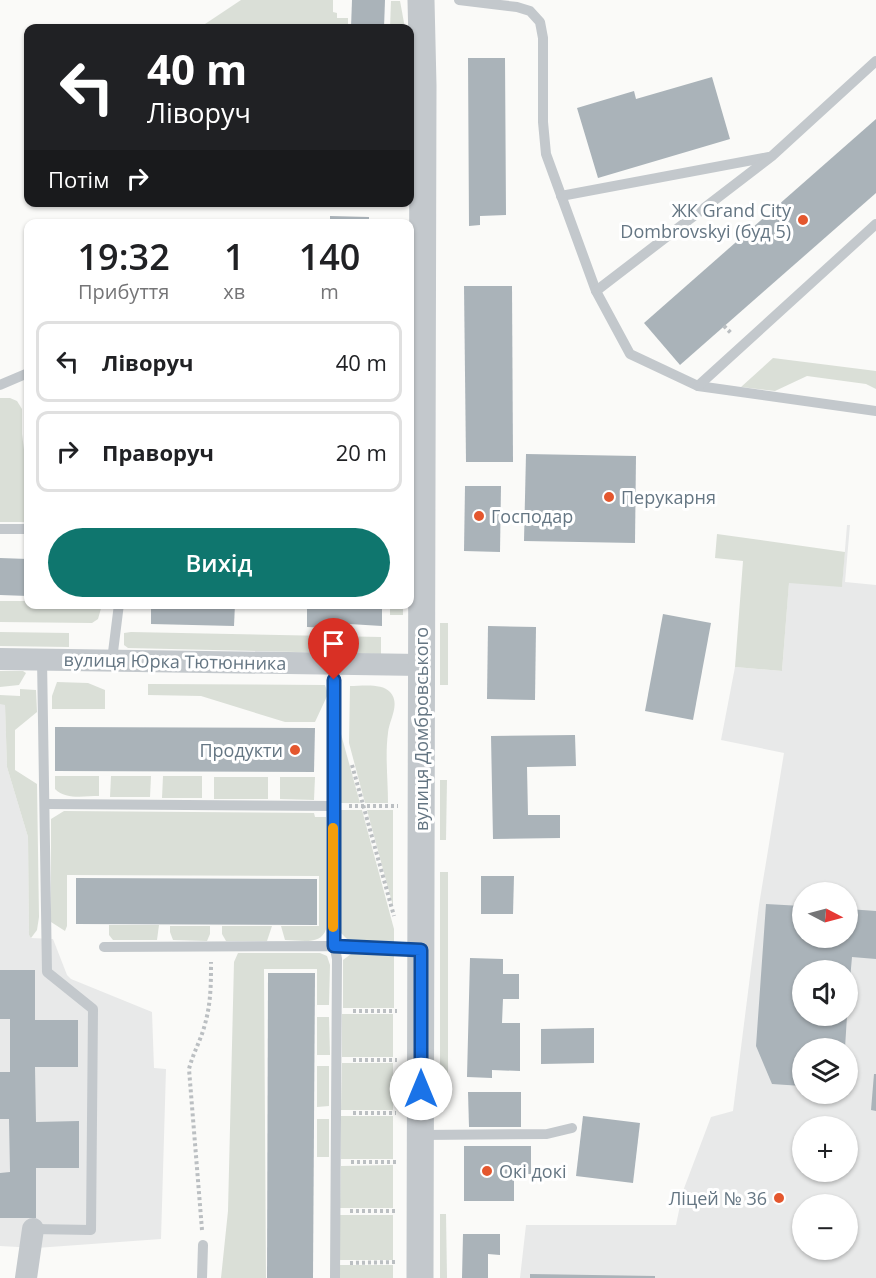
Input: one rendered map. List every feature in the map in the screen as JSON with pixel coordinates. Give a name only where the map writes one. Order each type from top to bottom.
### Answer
[{"type":"street","name":"вулиця Домбровського","points":[[420,1278],[421,665],[416,472],[416,85],[421,0]]},
{"type":"street","name":"вулиця Юрка Тютюнника","points":[[0,659],[421,665]]},
{"type":"street","points":[[26,1278],[33,1229]]},
{"type":"lane","points":[[459,0],[530,10],[540,22],[543,38],[543,122],[546,154],[596,291],[630,354],[698,386],[876,411]]},
{"type":"lane","points":[[596,291],[772,156],[876,61]]},
{"type":"lane","points":[[561,196],[772,156]]},
{"type":"lane","points":[[698,386],[876,224]]},
{"type":"lane","points":[[0,385],[24,375]]},
{"type":"lane","points":[[0,529],[24,529]]},
{"type":"lane","points":[[112,660],[118,609]]},
{"type":"lane","points":[[33,1229],[91,1230],[93,1009],[47,972],[42,659]]},
{"type":"lane","points":[[334,663],[334,946],[337,959],[334,1278]]},
{"type":"lane","points":[[46,804],[333,806]]},
{"type":"lane","points":[[104,947],[334,946],[421,950]]},
{"type":"lane","points":[[421,1135],[547,1134],[572,1128]]},
{"type":"lane","points":[[202,1278],[203,1245]]},
{"type":"path","points":[[352,764],[395,919]]},
{"type":"path","points":[[333,806],[398,806]]},
{"type":"path","points":[[203,1245],[189,1069],[192,1056],[205,1027],[211,1000],[211,946]]},
{"type":"path","points":[[336,1060],[397,1060]]},
{"type":"path","points":[[335,1113],[397,1113]]},
{"type":"path","points":[[335,1162],[397,1162]]},
{"type":"path","points":[[335,1211],[397,1211]]},
{"type":"path","points":[[334,1263],[397,1262]]},
{"type":"shaded area","points":[[241,0],[333,0],[333,12],[337,13],[337,18],[348,18],[348,24],[205,24]]},
{"type":"shaded area","points":[[391,1],[400,1],[404,24],[390,24]]},
{"type":"shaded area","points":[[773,358],[876,371],[876,389],[866,384],[807,376],[775,391],[741,387]]},
{"type":"shaded area","points":[[0,398],[10,398],[17,401],[22,409],[24,522],[0,522]]},
{"type":"shaded area","points":[[847,525],[850,525],[845,582],[876,585],[876,1278],[520,1278],[526,1225],[676,1225],[683,1191],[711,1117],[733,1111],[759,905],[784,753],[721,740],[735,667],[782,671],[789,582],[842,586]]},
{"type":"shaded area","points":[[717,534],[845,552],[842,587],[789,583],[782,671],[735,667],[743,561],[715,558]]},
{"type":"shaded area","points":[[0,601],[24,601],[24,609],[101,609],[98,619],[92,623],[0,622]]},
{"type":"shaded area","points":[[390,609],[403,609],[403,615],[390,615]]},
{"type":"shaded area","points":[[440,623],[448,623],[448,685],[440,685]]},
{"type":"shaded area","points":[[0,632],[69,633],[69,647],[0,646]]},
{"type":"shaded area","points":[[124,633],[381,637],[381,654],[128,648],[124,645]]},
{"type":"shaded area","points":[[0,671],[26,673],[19,685],[0,687]]},
{"type":"shaded area","points":[[57,682],[88,683],[105,690],[105,709],[52,709],[52,696]]},
{"type":"shaded area","points":[[148,684],[325,685],[328,694],[315,722],[285,722],[201,696],[148,695]]},
{"type":"shaded area","points":[[350,686],[382,687],[393,697],[394,707],[387,741],[388,803],[365,803],[349,743]]},
{"type":"shaded area","points":[[20,689],[36,690],[37,712],[15,730],[15,770],[37,784],[39,917],[37,930],[31,938],[29,935],[28,837],[7,767],[5,705],[0,704],[0,695],[20,696]]},
{"type":"shaded area","points":[[0,704],[5,704],[7,767],[28,837],[29,935],[31,938],[53,939],[67,975],[71,979],[152,1012],[154,1068],[166,1069],[161,1239],[36,1248],[0,1246]]},
{"type":"shaded area","points":[[341,734],[360,803],[340,803]]},
{"type":"shaded area","points":[[55,776],[99,776],[99,796],[64,795],[55,789]]},
{"type":"shaded area","points":[[111,776],[151,776],[150,797],[110,797]]},
{"type":"shaded area","points":[[163,776],[202,776],[202,798],[162,798]]},
{"type":"shaded area","points":[[214,777],[268,777],[268,799],[214,799]]},
{"type":"shaded area","points":[[280,777],[315,777],[314,800],[280,799]]},
{"type":"shaded area","points":[[440,780],[447,780],[446,840],[440,840]]},
{"type":"shaded area","points":[[340,810],[362,810],[394,929],[394,942],[349,941],[340,932]]},
{"type":"shaded area","points":[[367,810],[393,810],[393,906]]},
{"type":"shaded area","points":[[64,811],[314,813],[315,817],[326,817],[326,929],[320,938],[315,940],[285,940],[281,926],[319,926],[319,876],[67,875],[67,926],[65,931],[51,922],[51,819]]},
{"type":"shaded area","points":[[440,872],[448,872],[448,1076],[440,1076]]},
{"type":"shaded area","points":[[109,925],[159,925],[157,940],[113,940],[109,935]]},
{"type":"shaded area","points":[[170,926],[210,926],[210,934],[207,941],[173,940]]},
{"type":"shaded area","points":[[222,926],[272,926],[267,941],[226,941],[222,934]]},
{"type":"shaded area","points":[[238,953],[320,953],[327,956],[330,965],[329,1005],[317,1005],[317,969],[264,969],[266,1278],[221,1278],[228,1211],[234,962]]},
{"type":"shaded area","points":[[351,954],[394,954],[394,1008],[343,1008],[343,960]]},
{"type":"shaded area","points":[[342,1014],[393,1014],[393,1057],[342,1057]]},
{"type":"shaded area","points":[[317,1017],[329,1017],[330,1055],[317,1055]]},
{"type":"shaded area","points":[[342,1063],[393,1063],[393,1110],[341,1110]]},
{"type":"shaded area","points":[[317,1066],[329,1066],[329,1106],[317,1107]]},
{"type":"shaded area","points":[[341,1116],[393,1116],[393,1159],[341,1159]]},
{"type":"shaded area","points":[[317,1119],[329,1119],[329,1157],[317,1157]]},
{"type":"shaded area","points":[[393,1165],[393,1208],[340,1208],[341,1166]]},
{"type":"shaded area","points":[[440,1214],[446,1214],[447,1278],[440,1278]]},
{"type":"shaded area","points":[[340,1215],[393,1215],[393,1260],[340,1260]]},
{"type":"shaded area","points":[[340,1265],[393,1265],[393,1278],[340,1278]]},
{"type":"building","points":[[352,0],[385,0],[384,24],[351,24]]},
{"type":"building","points":[[468,58],[505,58],[506,215],[480,216],[480,225],[469,226]]},
{"type":"building","points":[[712,77],[730,139],[598,178],[577,108],[634,91],[636,99]]},
{"type":"building","name":"ЖК Grand City Dombrovskyi (буд 5)","points":[[876,119],[876,193],[680,365],[644,323]]},
{"type":"building","points":[[330,216],[369,217],[369,219],[330,219]]},
{"type":"building","points":[[464,286],[512,286],[513,462],[466,462]]},
{"type":"building","points":[[526,454],[636,456],[635,543],[524,541]]},
{"type":"building","points":[[465,486],[501,486],[500,552],[464,551]]},
{"type":"building","points":[[0,558],[24,559],[24,596],[0,595]]},
{"type":"building","points":[[151,609],[235,609],[234,626],[151,624]]},
{"type":"building","points":[[307,609],[382,609],[382,626],[349,624],[349,629],[307,627]]},
{"type":"building","points":[[663,614],[711,623],[693,720],[645,711]]},
{"type":"building","points":[[488,626],[536,627],[535,700],[487,699]]},
{"type":"building","points":[[55,727],[315,728],[314,772],[55,771]]},
{"type":"building","points":[[575,735],[576,766],[527,767],[528,815],[560,815],[560,838],[493,839],[491,736]]},
{"type":"building","points":[[481,876],[514,876],[513,914],[481,914]]},
{"type":"building","points":[[76,878],[317,879],[317,925],[76,924]]},
{"type":"building","points":[[766,904],[792,905],[792,948],[858,948],[858,910],[876,911],[876,959],[852,957],[852,960],[792,960],[792,1026],[846,1026],[846,1038],[792,1038],[792,1085],[772,1084],[756,1046]]},
{"type":"building","points":[[470,958],[503,959],[503,974],[519,974],[519,999],[503,999],[502,1023],[520,1023],[520,1071],[492,1070],[492,1078],[467,1077]]},
{"type":"building","points":[[0,970],[35,970],[35,1020],[78,1020],[78,1067],[35,1067],[36,1122],[79,1121],[79,1168],[36,1168],[36,1218],[0,1218],[0,1173],[10,1172],[9,1119],[0,1119],[0,1072],[10,1072],[10,1019],[0,1019]]},
{"type":"building","points":[[268,973],[315,973],[313,1278],[267,1278]]},
{"type":"building","points":[[594,1028],[594,1063],[541,1064],[541,1029]]},
{"type":"building","points":[[874,1074],[876,1074],[876,1111],[871,1110]]},
{"type":"building","points":[[468,1092],[521,1092],[521,1127],[469,1127]]},
{"type":"building","points":[[583,1116],[640,1123],[633,1183],[576,1176]]},
{"type":"building","points":[[464,1146],[531,1146],[531,1174],[514,1174],[514,1201],[464,1201]]},
{"type":"building","points":[[463,1234],[500,1234],[500,1255],[488,1254],[488,1278],[462,1278]]},
{"type":"building","points":[[530,1274],[655,1276],[655,1278],[530,1278]]},
{"type":"slow traffic","points":[[333,828],[333,927]]},
{"type":"place","name":"ЖК Grand City Dombrovskyi (буд 5)","points":[[803,220]]},
{"type":"place","name":"Перукарня","points":[[609,497]]},
{"type":"place","name":"Господар","points":[[479,516]]},
{"type":"place","name":"Продукти","points":[[295,750]]},
{"type":"place","name":"Окі докі","points":[[487,1171]]},
{"type":"place","name":"Ліцей № 36","points":[[779,1198]]},
{"type":"route","points":[[334,680],[334,946],[421,950],[421,1089]]}]
